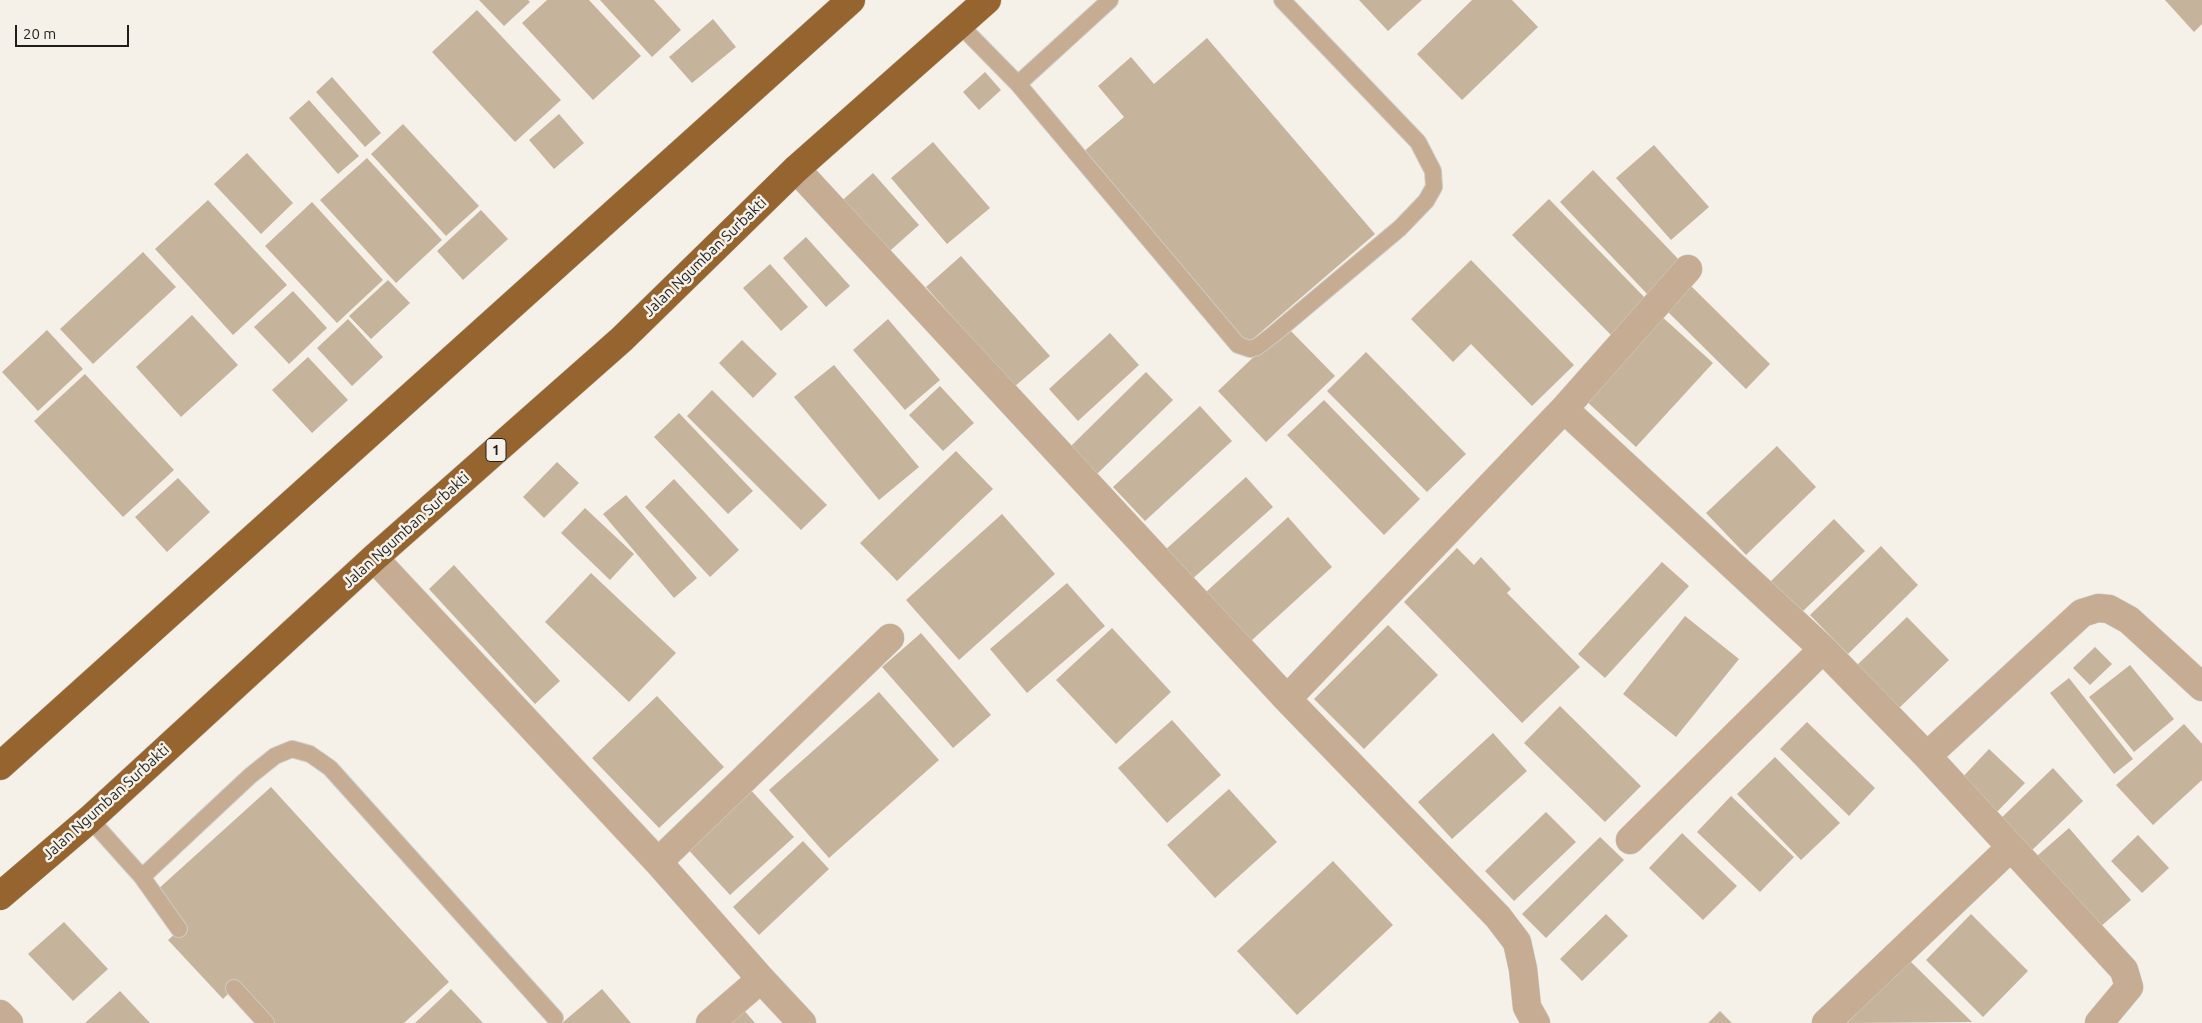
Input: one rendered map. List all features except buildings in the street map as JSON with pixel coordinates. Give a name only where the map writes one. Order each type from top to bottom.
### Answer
[{"type":"highway","points":[[0,766],[851,0]]},
{"type":"highway","name":"Jalan Ngumban Surbakti","points":[[0,896],[90,819],[374,558],[622,339],[796,169],[987,0]]},
{"type":"street","points":[[796,169],[1287,699],[1503,924],[1517,942],[1523,969],[1526,1007],[1536,1023]]},
{"type":"street","points":[[1287,699],[1564,409],[1688,269]]},
{"type":"street","points":[[1564,409],[1823,649],[1927,756],[2127,975],[2129,984],[2125,993],[2099,1023]]},
{"type":"street","points":[[374,558],[658,862],[802,1023]]},
{"type":"street","points":[[1927,756],[2082,613],[2098,608],[2109,609],[2129,620],[2202,688]]},
{"type":"street","points":[[658,862],[890,638]]},
{"type":"street","points":[[1630,840],[1823,649]]},
{"type":"street","points":[[1826,1023],[2011,847]]},
{"type":"street","points":[[710,1023],[761,979]]},
{"type":"street","points":[[0,1014],[9,1023]]},
{"type":"lane","points":[[1018,84],[1110,0]]},
{"type":"lane","points":[[959,24],[1018,84],[1238,345],[1245,348],[1257,347],[1400,228],[1426,201],[1434,187],[1433,171],[1418,142],[1282,0]]},
{"type":"lane","points":[[142,877],[274,756],[292,750],[310,754],[335,773],[555,1018]]},
{"type":"lane","points":[[90,819],[142,877],[180,929]]},
{"type":"lane","points":[[234,988],[266,1023]]}]
